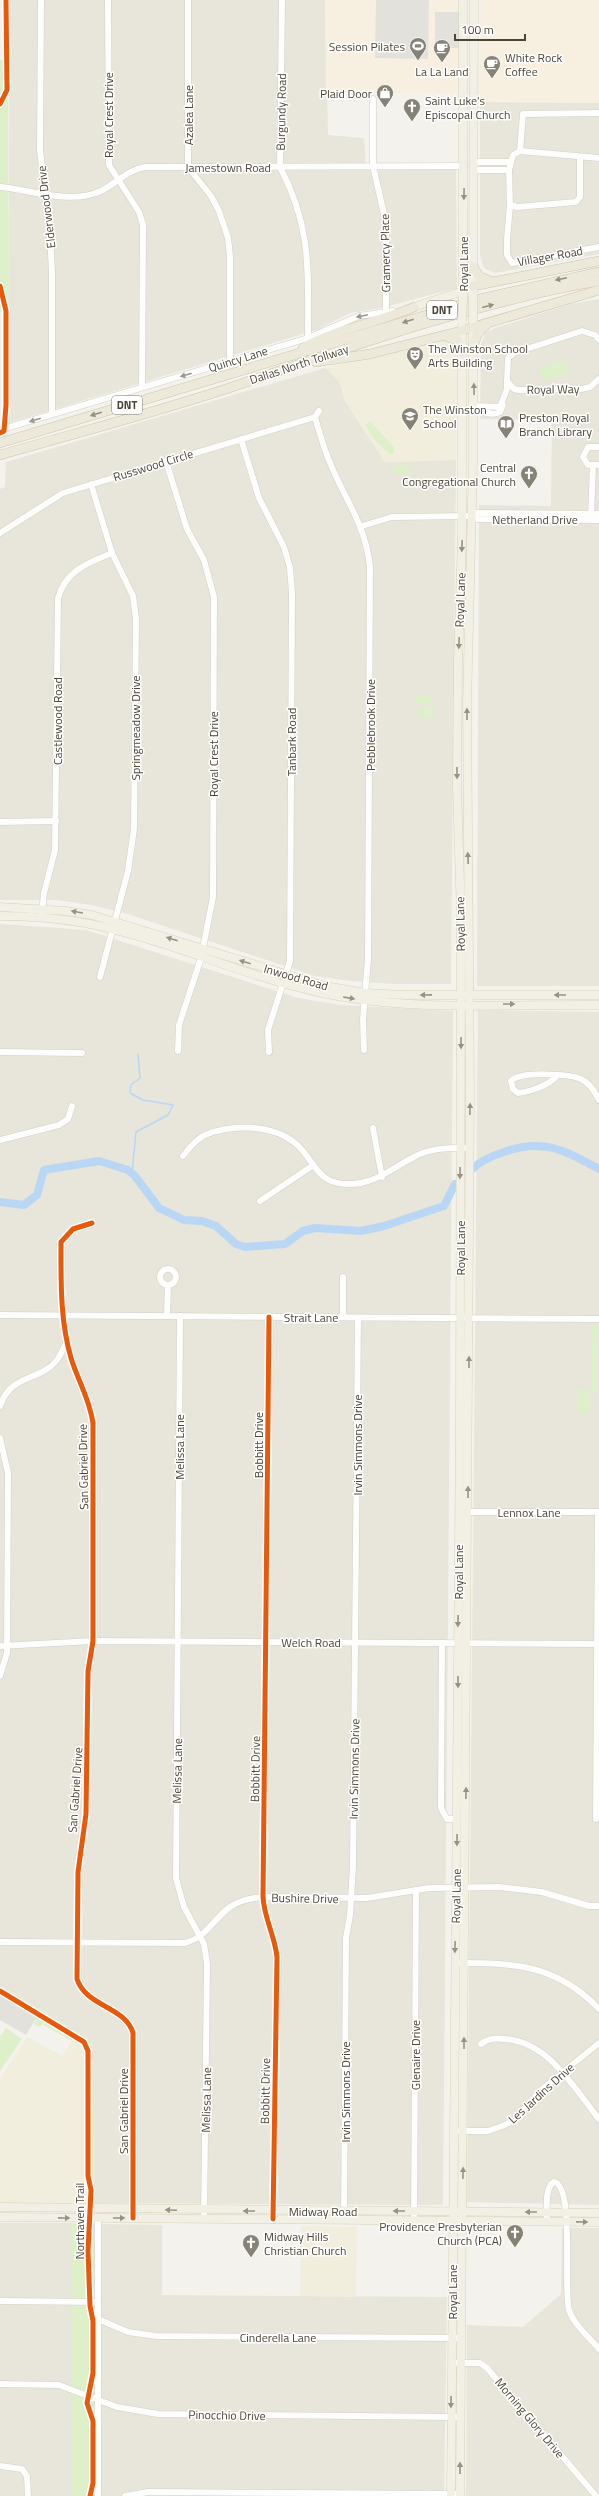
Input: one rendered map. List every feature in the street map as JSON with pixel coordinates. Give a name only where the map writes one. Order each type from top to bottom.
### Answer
[{"type":"highway","points":[[473,290],[490,280],[599,260]]},
{"type":"highway","points":[[473,267],[480,277],[490,280]]},
{"type":"highway","name":"Dallas North Tollway","points":[[0,443],[480,299],[599,272]]},
{"type":"highway","name":"Dallas North Tollway","points":[[0,455],[227,388],[481,308],[555,289],[599,280]]},
{"type":"highway","points":[[290,367],[370,354],[444,336],[599,290]]},
{"type":"highway","points":[[288,357],[339,331],[393,316],[414,307]]},
{"type":"highway","points":[[473,346],[478,333],[488,323]]},
{"type":"highway","points":[[444,336],[457,340],[462,352]]},
{"type":"main road","name":"Royal Lane","points":[[450,2495],[455,2417],[461,2363],[465,1963],[465,1888],[461,1819],[458,1643],[461,994],[457,729],[463,461],[463,0]]},
{"type":"main road","name":"Royal Lane","points":[[460,2495],[452,2363],[451,2288],[456,1888],[461,1819],[468,1643],[470,995],[467,729],[474,462],[474,0]]},
{"type":"main road","points":[[464,28],[474,28]]},
{"type":"main road","points":[[464,53],[474,53]]},
{"type":"main road","points":[[464,118],[474,118]]},
{"type":"main road","points":[[464,166],[473,166]]},
{"type":"main road","name":"Quincy Lane","points":[[414,307],[463,295],[473,290]]},
{"type":"main road","points":[[463,405],[474,406]]},
{"type":"main road","points":[[463,461],[474,462]]},
{"type":"main road","points":[[460,606],[469,607]]},
{"type":"main road","points":[[457,729],[467,729]]},
{"type":"main road","points":[[459,882],[469,882]]},
{"type":"main road","name":"Inwood Road","points":[[0,907],[42,913],[85,923],[113,930],[201,958],[284,979],[325,986],[366,997],[461,1004],[599,1005]]},
{"type":"main road","name":"Inwood Road","points":[[0,916],[66,910],[115,921],[203,949],[284,979]]},
{"type":"main road","name":"Inwood Road","points":[[366,997],[461,994],[599,995]]},
{"type":"main road","points":[[460,1088],[470,1088]]},
{"type":"main road","points":[[460,1427],[469,1427]]},
{"type":"main road","name":"Midway Road","points":[[0,2207],[133,2209],[204,2215]]},
{"type":"main road","name":"Midway Road","points":[[0,2217],[133,2218],[204,2215],[273,2215],[344,2211],[414,2211],[452,2216]]},
{"type":"main road","name":"Midway Road","points":[[273,2215],[344,2220],[414,2220],[452,2216],[547,2212],[599,2213]]},
{"type":"main road","name":"Midway Road","points":[[462,2216],[547,2222],[599,2222]]},
{"type":"main road","points":[[451,2288],[461,2288]]},
{"type":"street","name":"Elderwood Drive","points":[[41,0],[40,150],[50,233],[52,273],[52,414]]},
{"type":"street","name":"Royal Crest Drive","points":[[108,0],[109,165],[139,212],[143,225],[142,388]]},
{"type":"street","name":"Azalea Lane","points":[[188,0],[188,167]]},
{"type":"street","name":"Burgundy Road","points":[[282,0],[280,167],[293,191],[304,227],[308,259],[308,338]]},
{"type":"street","name":"Gramercy Place","points":[[373,99],[373,166],[386,218],[386,313]]},
{"type":"street","points":[[520,151],[523,114],[599,113]]},
{"type":"street","points":[[473,166],[510,162],[513,155],[520,151],[599,158]]},
{"type":"street","points":[[510,205],[517,207],[578,201],[580,197],[580,156]]},
{"type":"street","name":"Villager Road","points":[[510,162],[510,205],[507,250],[512,263],[599,247]]},
{"type":"street","name":"Jamestown Road","points":[[0,187],[45,194],[83,196],[102,191],[138,168],[145,167],[464,166]]},
{"type":"street","points":[[473,166],[509,170]]},
{"type":"street","points":[[188,167],[214,201],[225,224],[230,256],[230,362]]},
{"type":"street","name":"Quincy Lane","points":[[0,430],[308,338],[349,319],[414,307]]},
{"type":"street","points":[[474,406],[479,410],[496,414],[500,412],[507,381],[508,358],[514,353],[582,331],[595,335],[599,340]]},
{"type":"street","name":"Royal Way","points":[[507,381],[514,389],[518,390],[581,389],[590,387],[599,379]]},
{"type":"street","points":[[315,417],[319,411]]},
{"type":"street","name":"Russwood Circle","points":[[0,533],[63,493],[315,417]]},
{"type":"street","name":"Pebblebrook Drive","points":[[315,417],[328,458],[362,526],[370,566],[368,952],[364,1050]]},
{"type":"street","name":"Tanbark Road","points":[[241,439],[260,498],[284,547],[290,568],[292,593],[290,961],[268,1030],[269,1052]]},
{"type":"street","points":[[591,517],[596,466],[586,463],[583,454],[591,446],[599,447]]},
{"type":"street","name":"Royal Crest Drive","points":[[166,461],[187,529],[204,560],[214,597],[213,897],[201,958],[179,1025],[178,1051]]},
{"type":"street","name":"Springmeadow Drive","points":[[91,484],[112,553],[133,596],[136,619],[134,829],[132,852],[100,977]]},
{"type":"street","name":"Netherland Drive","points":[[591,517],[599,514]]},
{"type":"street","name":"Netherland Drive","points":[[362,526],[392,517],[472,516],[477,519],[560,516],[591,517],[599,520]]},
{"type":"street","name":"Castlewood Road","points":[[42,913],[44,893],[56,850],[58,598],[68,576],[80,567],[112,553]]},
{"type":"street","points":[[0,822],[56,821]]},
{"type":"street","points":[[0,1052],[82,1054]]},
{"type":"street","points":[[556,1076],[553,1081],[525,1092],[518,1093],[513,1088],[511,1080],[521,1075],[567,1075],[582,1080],[594,1089],[599,1100]]},
{"type":"street","points":[[0,1140],[59,1125],[68,1119],[72,1106]]},
{"type":"street","points":[[372,1128],[382,1177]]},
{"type":"street","points":[[183,1156],[196,1141],[205,1135],[235,1129],[264,1129],[295,1143],[312,1166],[321,1175],[335,1182],[366,1182],[382,1177],[415,1156],[434,1149],[470,1148]]},
{"type":"street","points":[[260,1201],[312,1166]]},
{"type":"street","name":"San Gabriel Drive","points":[[92,1223],[73,1229],[61,1242],[61,1310],[72,1360],[85,1389],[93,1423],[93,1641],[88,1671],[86,1814],[78,1872],[77,1979],[83,1992],[125,2019],[133,2033],[133,2218]]},
{"type":"street","points":[[343,1277],[343,1318]]},
{"type":"street","points":[[167,1316],[168,1285]]},
{"type":"street","name":"Strait Lane","points":[[0,1315],[599,1319]]},
{"type":"street","name":"Melissa Lane","points":[[180,1316],[176,1878],[184,1907],[204,1944],[207,1964],[204,2215]]},
{"type":"street","name":"Bobbitt Drive","points":[[269,1317],[264,1909],[274,1938],[277,1957],[273,2215]]},
{"type":"street","name":"Irvin Simmons Drive","points":[[344,2220],[346,1938],[351,1898],[356,1642],[358,1318]]},
{"type":"street","points":[[0,1406],[6,1394],[16,1382],[44,1371],[57,1360],[67,1341]]},
{"type":"street","points":[[57,1360],[72,1360]]},
{"type":"street","points":[[0,1438],[8,1473],[7,1645],[0,1676]]},
{"type":"street","name":"Lennox Lane","points":[[459,1512],[598,1512]]},
{"type":"street","points":[[596,1819],[598,1512]]},
{"type":"street","name":"Welch Road","points":[[0,1646],[93,1641],[598,1644]]},
{"type":"street","points":[[442,1643],[441,1808],[442,1814],[447,1819],[461,1819]]},
{"type":"street","name":"Bushire Drive","points":[[0,1942],[178,1943],[193,1941],[200,1937],[230,1907],[249,1899],[264,1897],[351,1898],[381,1897],[416,1890],[456,1888],[525,1889],[589,1906],[599,1906]]},
{"type":"street","name":"Glenaire Drive","points":[[414,2220],[416,1890]]},
{"type":"street","points":[[455,1963],[510,1964],[541,1970],[567,1984],[599,2009]]},
{"type":"street","points":[[481,2044],[494,2039],[522,2042],[542,2052],[562,2073],[599,2119]]},
{"type":"street","name":"Les Jardins Drive","points":[[454,2131],[488,2131],[505,2125],[515,2119],[541,2090],[599,2043]]},
{"type":"street","points":[[547,2222],[550,2186],[554,2182],[561,2185],[568,2230],[567,2301],[575,2322],[599,2349]]},
{"type":"street","points":[[98,2218],[98,2496]]},
{"type":"street","points":[[0,2301],[98,2302]]},
{"type":"street","name":"Cinderella Lane","points":[[98,2319],[128,2332],[156,2336],[461,2338]]},
{"type":"street","name":"Morning Glory Drive","points":[[452,2363],[480,2363],[487,2368],[596,2496]]},
{"type":"street","name":"Pinocchio Drive","points":[[0,2384],[59,2385],[128,2410],[158,2414],[455,2417]]},
{"type":"street","points":[[0,2466],[22,2469],[27,2476],[28,2496]]},
{"type":"street","points":[[125,2496],[148,2492],[460,2495]]},
{"type":"shaded area","points":[[9,0],[325,0],[328,135],[364,138],[366,170],[456,169],[457,288],[381,308],[350,313],[319,329],[9,423]]},
{"type":"shaded area","points":[[325,0],[458,0],[458,93],[326,93]]},
{"type":"shaded area","points":[[376,0],[429,0],[428,59],[375,58]]},
{"type":"shaded area","points":[[481,0],[599,0],[599,103],[480,102]]},
{"type":"shaded area","points":[[435,12],[460,12],[460,48],[435,48]]},
{"type":"shaded area","points":[[480,102],[599,103],[599,254],[495,273],[484,268],[480,255]]},
{"type":"shaded area","points":[[599,299],[599,986],[477,986],[479,505],[551,506],[552,420],[480,419],[481,345],[485,333],[495,328],[571,304]]},
{"type":"shaded area","name":"The Winston School","points":[[445,341],[451,344],[457,353],[456,460],[385,462],[345,401],[339,381],[325,368]]},
{"type":"shaded area","points":[[325,368],[339,381],[345,401],[385,462],[456,460],[451,984],[395,984],[351,981],[315,976],[128,914],[91,905],[57,900],[0,900],[0,489],[5,487],[6,462]]},
{"type":"shaded area","points":[[0,924],[86,930],[298,998],[340,1005],[453,1011],[443,2205],[94,2203],[92,2041],[0,1986]]},
{"type":"shaded area","points":[[478,1010],[599,1012],[599,2205],[467,2202]]},
{"type":"shaded area","points":[[0,1993],[38,2015],[26,2035],[0,2020]]},
{"type":"shaded area","points":[[27,2037],[62,2056],[74,2038],[86,2049],[85,2178],[88,2179],[88,2203],[0,2203],[0,2079]]},
{"type":"shaded area","points":[[0,2223],[72,2223],[72,2496],[0,2496]]},
{"type":"shaded area","points":[[94,2224],[162,2225],[162,2295],[447,2297],[444,2496],[95,2496]]},
{"type":"shaded area","points":[[301,2226],[357,2227],[356,2297],[300,2296]]},
{"type":"shaded area","points":[[562,2228],[599,2228],[599,2496],[466,2496],[467,2325],[523,2327],[561,2294]]},
{"type":"green space","points":[[0,60],[8,60],[9,313],[0,312]]},
{"type":"green space","points":[[564,360],[569,372],[544,381],[540,368]]},
{"type":"green space","points":[[370,421],[394,447],[394,453],[390,454],[377,443],[365,425]]},
{"type":"green space","points":[[394,465],[410,465],[410,474],[394,474]]},
{"type":"green space","points":[[431,695],[431,704],[416,704],[416,696]]},
{"type":"green space","points":[[418,708],[434,708],[434,717],[418,717]]},
{"type":"green space","points":[[592,1326],[599,1326],[597,1392],[592,1392]]},
{"type":"green space","points":[[586,1388],[589,1393],[589,1413],[578,1413],[576,1390]]},
{"type":"green space","points":[[0,1986],[92,2041],[94,2203],[88,2203],[88,2179],[85,2179],[86,2049],[74,2038],[72,2041],[42,2024],[40,2027],[34,2024],[38,2015],[0,1993]]},
{"type":"green space","points":[[6,2028],[22,2039],[0,2071],[0,2037]]},
{"type":"green space","points":[[72,2223],[94,2224],[95,2496],[72,2496]]},
{"type":"waterway","points":[[132,1173],[136,1132],[168,1115],[173,1105],[143,1100],[130,1093],[131,1085],[140,1078],[138,1054]]},
{"type":"waterway","points":[[472,1169],[495,1155],[530,1146],[553,1148],[575,1156],[599,1169]]},
{"type":"waterway","points":[[0,1202],[24,1205],[37,1195],[44,1170],[99,1161],[128,1170],[135,1176],[159,1208],[184,1220],[202,1221],[216,1226],[236,1244],[245,1247],[285,1244],[303,1231],[315,1228],[361,1231],[384,1226],[444,1206],[455,1184]]},
{"type":"cycle path","points":[[0,104],[7,90],[6,0]]},
{"type":"cycle path","points":[[0,286],[6,311],[6,405],[4,431],[0,433]]},
{"type":"cycle path","points":[[92,1223],[73,1229],[61,1242],[62,1301],[67,1344],[89,1405],[93,1423],[93,1641],[88,1671],[86,1814],[78,1872],[77,1979],[88,1995],[122,2017],[129,2024],[133,2033],[133,2218]]},
{"type":"cycle path","points":[[269,1317],[263,1897],[265,1912],[277,1957],[273,2219]]},
{"type":"cycle path","name":"Northaven Trail","points":[[0,1991],[84,2042],[88,2051],[88,2176],[91,2190],[88,2251],[90,2306],[93,2321],[93,2373],[87,2403],[93,2421],[93,2483],[90,2496]]},
{"type":"place","name":"Session Pilates","points":[[418,61]]},
{"type":"place","name":"La La Land","points":[[442,63]]},
{"type":"place","name":"White Rock Coffee","points":[[492,79]]},
{"type":"place","name":"Plaid Door","points":[[385,108]]},
{"type":"place","name":"Saint Luke's Episcopal Church","points":[[412,122]]},
{"type":"place","name":"The Winston School Arts Building","points":[[415,370]]},
{"type":"place","name":"The Winston School","points":[[410,431]]},
{"type":"place","name":"Preston Royal Branch Library","points":[[506,439]]},
{"type":"place","name":"Central Congregational Church","points":[[529,489]]},
{"type":"place","name":"Providence Presbyterian Church (PCA)","points":[[515,2248]]},
{"type":"place","name":"Midway Hills Christian Church","points":[[251,2258]]}]
